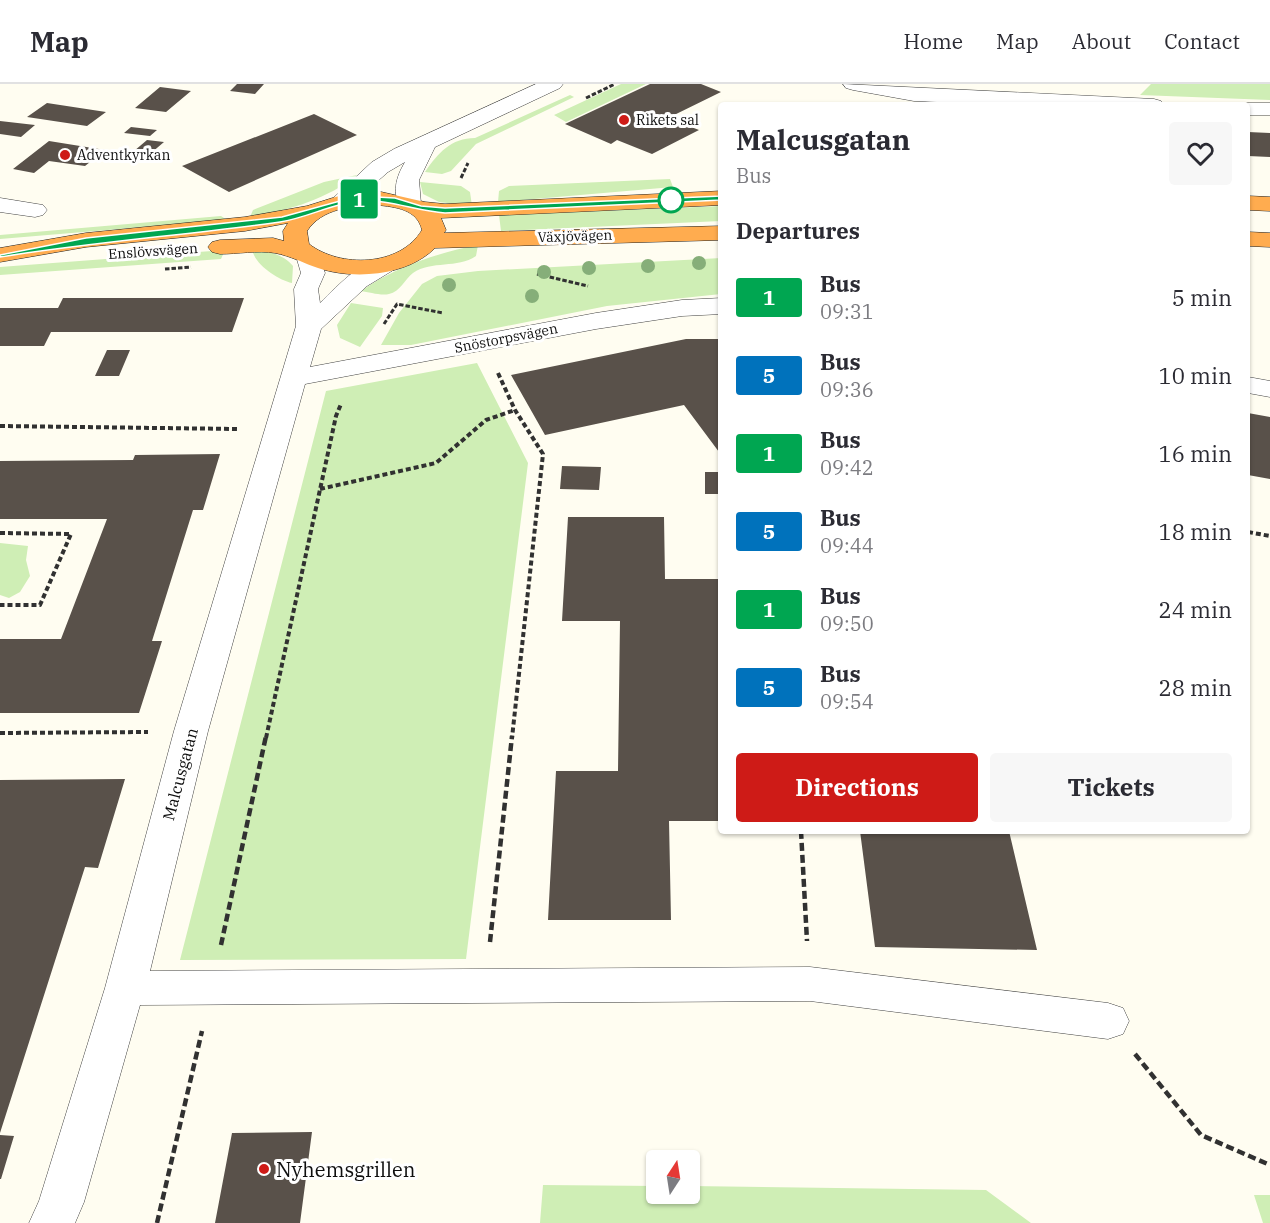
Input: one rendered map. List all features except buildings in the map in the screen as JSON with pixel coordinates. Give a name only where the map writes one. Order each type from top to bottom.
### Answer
[{"type":"highway","name":"Växjövägen","points":[[305,254],[295,242],[295,231],[302,221],[314,212],[340,202],[377,198],[445,211],[718,198]]},
{"type":"highway","points":[[1250,203],[1270,204]]},
{"type":"highway","points":[[305,254],[343,266],[386,264],[412,254],[428,241],[433,224],[415,207]]},
{"type":"highway","name":"Enslövsvägen","points":[[2,255],[86,240],[264,222],[314,212]]},
{"type":"highway","name":"Växjövägen","points":[[428,241],[718,233]]},
{"type":"highway","points":[[1250,239],[1270,240]]},
{"type":"highway","name":"Enslövsvägen","points":[[2,255],[84,255],[244,245],[273,245],[305,254]]},
{"type":"street","points":[[514,84],[548,86]]},
{"type":"street","points":[[853,84],[914,95],[1086,102]]},
{"type":"street","points":[[1134,102],[1131,92],[1138,84]]},
{"type":"street","points":[[340,202],[380,167],[402,154],[548,86]]},
{"type":"street","points":[[1250,109],[1270,109]]},
{"type":"street","points":[[415,207],[405,190],[406,178],[425,145]]},
{"type":"street","points":[[0,205],[35,210]]},
{"type":"street","name":"Malcusgatan","points":[[52,1223],[61,1202],[125,988],[191,731],[309,326],[306,289],[313,273],[305,254]]},
{"type":"street","name":"Malcusgatan","points":[[309,326],[358,281],[386,264]]},
{"type":"street","name":"Snöstorpsvägen","points":[[292,380],[596,321],[682,308],[718,306]]},
{"type":"street","points":[[1250,385],[1270,389]]},
{"type":"street","points":[[125,988],[810,984],[1108,1021]]},
{"type":"path","points":[[586,97],[615,84]]},
{"type":"path","points":[[157,1223],[212,988],[336,416],[355,368],[397,304]]},
{"type":"path","points":[[484,343],[515,410],[543,454],[485,986]]},
{"type":"path","points":[[320,489],[436,463],[486,420],[515,410]]},
{"type":"path","points":[[0,426],[278,429]]},
{"type":"path","points":[[1250,532],[1270,536]]},
{"type":"path","points":[[0,533],[70,534],[40,605],[0,605]]},
{"type":"path","points":[[0,733],[191,731]]},
{"type":"path","points":[[801,834],[810,984]]},
{"type":"path","points":[[1108,1021],[1201,1135],[1270,1165]]},
{"type":"green space","points":[[621,84],[646,84],[566,122],[554,115]]},
{"type":"green space","points":[[1151,84],[1270,84],[1270,100],[1140,95]]},
{"type":"green space","points":[[570,95],[574,97],[476,144],[451,171],[442,174],[425,172],[440,153],[452,144],[475,138]]},
{"type":"green space","points":[[357,175],[333,191],[306,203],[250,217],[253,210],[324,182]]},
{"type":"green space","points":[[670,179],[673,187],[498,202],[499,191],[509,186]]},
{"type":"green space","points":[[420,182],[461,186],[470,192],[472,206],[439,202],[423,194]]},
{"type":"green space","points":[[718,206],[718,221],[501,231],[499,215]]},
{"type":"green space","points":[[221,216],[227,220],[0,239],[0,235]]},
{"type":"green space","points":[[478,245],[476,256],[469,260],[420,269],[393,293],[382,295],[361,291],[374,282],[417,262]]},
{"type":"green space","points":[[252,249],[274,254],[289,262],[293,266],[292,283],[280,279],[262,266]]},
{"type":"green space","points":[[225,250],[221,259],[0,275],[0,267]]},
{"type":"green space","points":[[718,258],[718,294],[607,306],[411,345],[381,345],[399,313],[422,284],[437,276],[478,271]]},
{"type":"green space","points":[[351,303],[383,308],[382,316],[360,347],[340,338],[337,325]]},
{"type":"green space","points":[[477,363],[528,463],[466,959],[180,960],[326,391]]},
{"type":"green space","points":[[0,543],[28,546],[26,560],[30,576],[20,592],[9,598],[0,595]]},
{"type":"green space","points":[[543,1185],[646,1186],[646,1204],[700,1204],[700,1186],[986,1190],[1031,1223],[540,1223]]},
{"type":"green space","points":[[1254,1195],[1270,1195],[1270,1223],[1263,1223]]},
{"type":"bus line","name":"1","points":[[0,255],[86,240],[283,219],[358,199],[395,200],[420,209],[445,211],[718,198]]},
{"type":"place","name":"Rikets sal","points":[[624,120]]},
{"type":"place","name":"Adventkyrkan","points":[[65,155]]},
{"type":"place","name":"Nyhemsgrillen","points":[[264,1169]]}]
